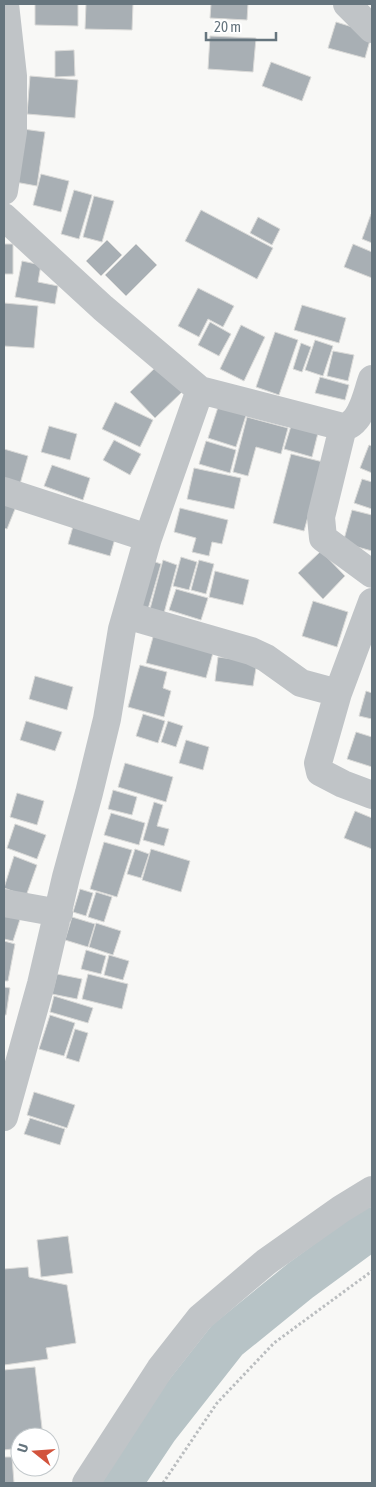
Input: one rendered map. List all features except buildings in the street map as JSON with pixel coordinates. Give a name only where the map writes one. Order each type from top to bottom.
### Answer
[{"type":"street","points":[[4,191],[13,132],[13,76],[5,4]]},
{"type":"street","points":[[347,4],[372,29]]},
{"type":"street","points":[[4,216],[103,308],[200,390],[343,427],[350,426],[356,420],[372,379]]},
{"type":"street","points":[[5,1105],[41,984],[106,719],[126,615],[148,538],[200,390]]},
{"type":"street","points":[[343,427],[321,517],[323,538],[372,574]]},
{"type":"street","points":[[4,490],[148,538]]},
{"type":"street","points":[[372,602],[338,693],[318,763],[320,772],[342,784],[372,795]]},
{"type":"street","points":[[126,615],[251,651],[266,658],[301,683],[338,693]]},
{"type":"street","points":[[4,903],[58,913]]},
{"type":"street","points":[[86,1483],[160,1369],[200,1318],[266,1262],[341,1209],[372,1190]]},
{"type":"path","points":[[163,1483],[217,1403],[274,1343],[372,1271]]},
{"type":"waterway","points":[[121,1483],[157,1429],[227,1340],[301,1280],[372,1228]]}]
